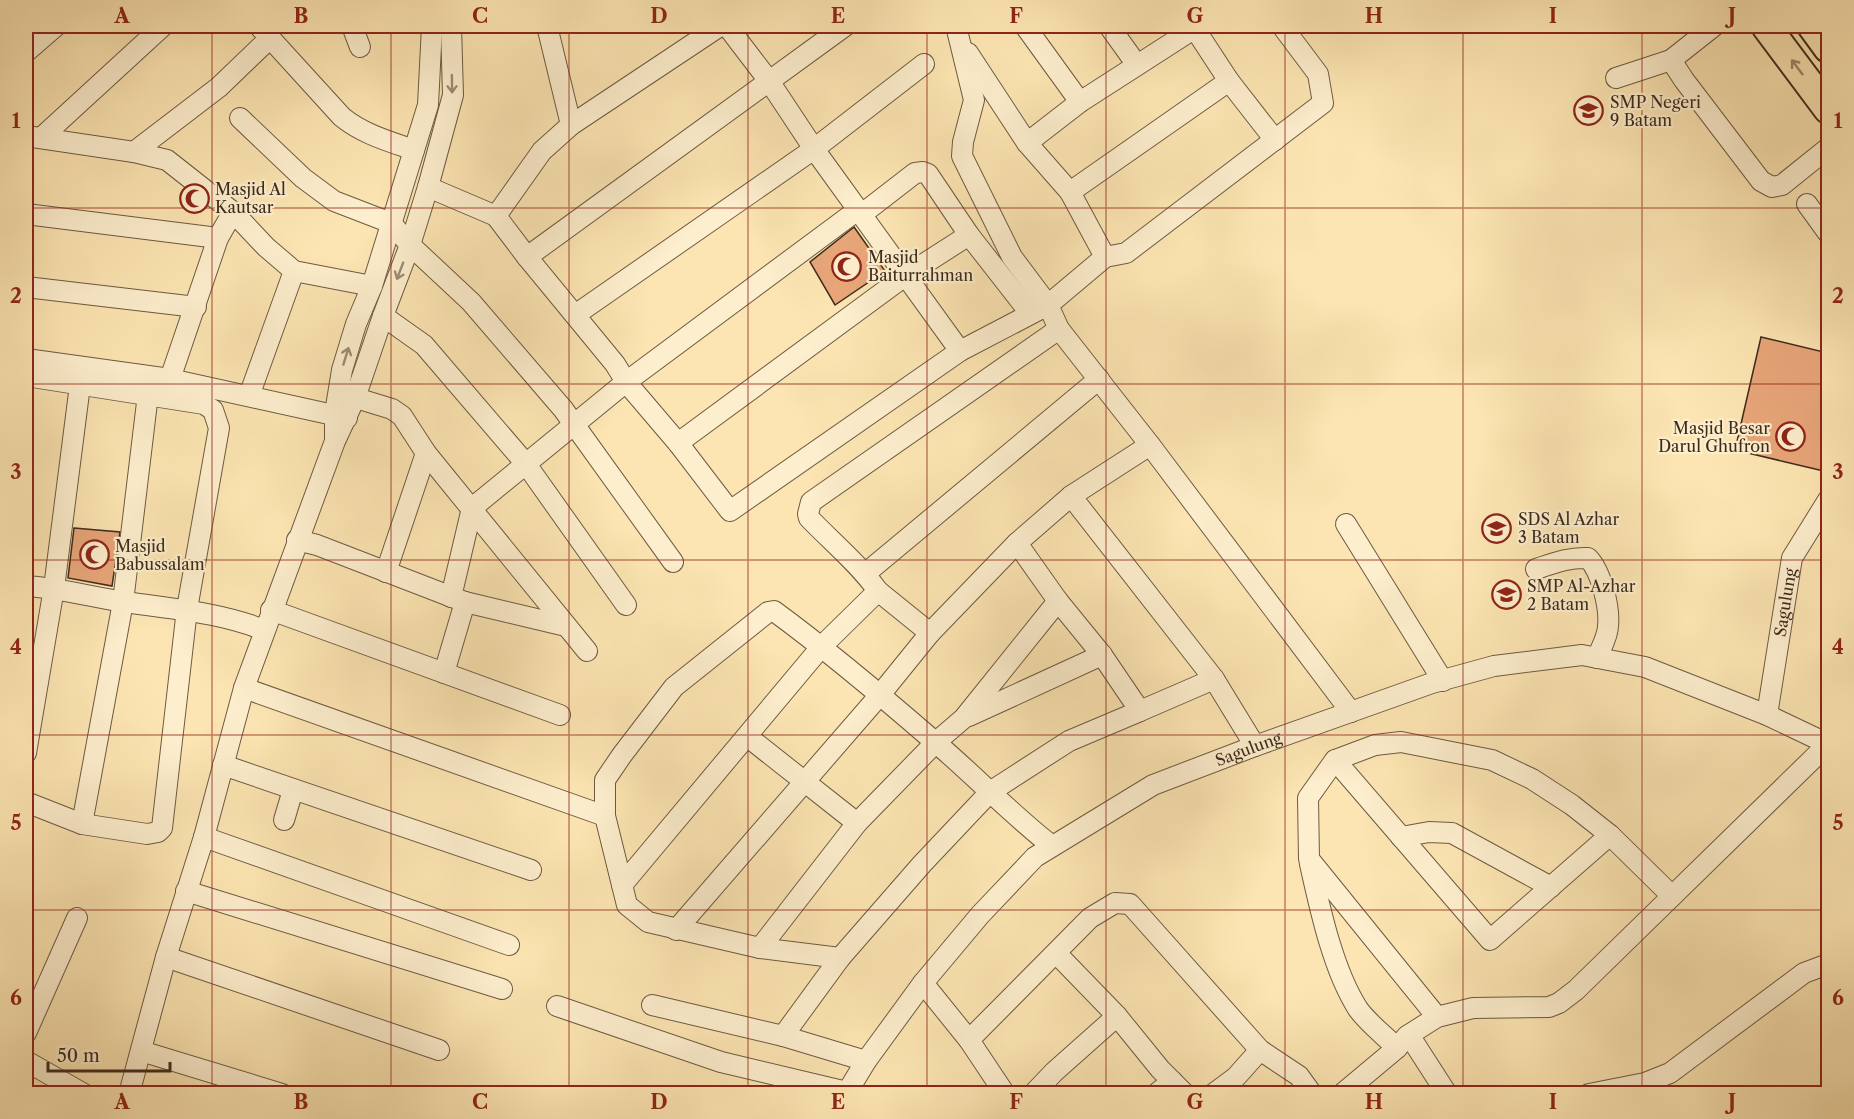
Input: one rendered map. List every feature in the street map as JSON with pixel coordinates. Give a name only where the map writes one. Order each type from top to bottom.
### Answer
[{"type":"highway","points":[[1766,26],[1828,109]]},
{"type":"street","points":[[26,52],[56,26]]},
{"type":"street","points":[[34,136],[163,26]]},
{"type":"street","points":[[352,26],[360,47]]},
{"type":"street","points":[[347,395],[342,370],[356,324],[372,286],[428,105],[432,26]]},
{"type":"street","points":[[129,1094],[166,957],[204,837],[244,688],[335,441],[347,395],[383,316],[410,245],[428,188],[453,95],[452,26]]},
{"type":"street","points":[[547,26],[571,125]]},
{"type":"street","points":[[496,216],[542,151],[571,125],[720,26]]},
{"type":"street","points":[[727,26],[769,81],[814,149],[960,351]]},
{"type":"street","points":[[1025,26],[1080,102]]},
{"type":"street","points":[[1109,26],[1137,65]]},
{"type":"street","points":[[428,188],[496,216],[526,257],[615,364],[626,382],[678,443],[730,511],[960,351],[1039,309],[1105,257],[1126,253],[1323,103],[1318,74],[1282,26]]},
{"type":"street","points":[[1616,78],[1671,60],[1714,26]]},
{"type":"street","points":[[1028,143],[1080,102],[1194,27],[1229,81],[1275,140]]},
{"type":"street","points":[[526,257],[769,81],[831,29]]},
{"type":"street","points":[[134,152],[219,87],[265,32],[342,117],[355,128],[414,150]]},
{"type":"street","points":[[959,34],[1028,143],[1070,192],[1105,257]]},
{"type":"street","points":[[959,34],[974,100],[963,142],[962,156],[1039,309]]},
{"type":"street","points":[[1671,60],[1761,181],[1772,187],[1782,184],[1827,151]]},
{"type":"street","points":[[575,315],[814,149],[924,64]]},
{"type":"street","points":[[1070,192],[1229,81]]},
{"type":"street","points":[[240,118],[303,178],[334,201],[391,223],[410,245],[471,302],[574,424],[673,562]]},
{"type":"street","points":[[34,136],[134,152],[167,160],[233,212],[266,247],[294,271],[372,286]]},
{"type":"street","points":[[444,673],[472,508],[626,382],[915,173],[923,172],[928,174],[969,236],[1059,329],[1150,445],[1351,712]]},
{"type":"street","points":[[1808,204],[1828,233]]},
{"type":"street","points":[[170,379],[218,238],[233,212]]},
{"type":"street","points":[[26,214],[218,238]]},
{"type":"street","points":[[678,443],[905,276],[969,236]]},
{"type":"street","points":[[249,396],[294,271]]},
{"type":"street","points":[[26,287],[196,307]]},
{"type":"street","points":[[383,316],[424,345],[526,464],[626,605]]},
{"type":"street","points":[[930,633],[878,591],[866,573],[855,566],[809,518],[811,502],[1059,329]]},
{"type":"street","points":[[26,359],[170,379],[341,416]]},
{"type":"street","points":[[26,376],[204,404],[213,410],[219,428],[187,609],[162,828],[158,832],[147,834],[82,824],[26,802]]},
{"type":"street","points":[[866,573],[1099,380]]},
{"type":"street","points":[[26,753],[54,588],[80,385]]},
{"type":"street","points":[[82,824],[123,602],[148,394]]},
{"type":"street","points":[[347,395],[392,409],[402,416],[426,453],[587,651]]},
{"type":"street","points":[[676,930],[879,696],[930,633],[1017,543],[1071,496],[1150,445]]},
{"type":"street","points":[[386,572],[426,453]]},
{"type":"street","points":[[1071,496],[1214,679],[1255,746]]},
{"type":"street","name":"Sagulung","points":[[1767,715],[1792,558],[1828,500]]},
{"type":"street","points":[[1346,524],[1443,681]]},
{"type":"street","points":[[297,540],[317,545],[458,599],[567,626]]},
{"type":"street","points":[[1017,543],[1058,601],[1102,655],[1140,711]]},
{"type":"street","points":[[1536,569],[1578,558],[1588,558],[1595,565],[1607,600],[1609,627],[1597,658]]},
{"type":"street","points":[[26,586],[54,588],[123,602],[187,609],[250,624],[264,630]]},
{"type":"street","points":[[622,885],[822,646],[878,591]]},
{"type":"street","points":[[760,948],[857,823],[936,742],[964,718],[1058,601]]},
{"type":"street","points":[[271,610],[560,715]]},
{"type":"street","points":[[840,958],[760,948],[648,922],[627,905],[605,816],[605,780],[622,754],[674,687],[768,612],[774,611],[822,646],[936,742],[1021,821],[1052,846]]},
{"type":"street","points":[[964,718],[1102,655]]},
{"type":"street","name":"Sagulung","points":[[846,1093],[866,1061],[923,983],[980,915],[1035,857],[1153,785],[1255,746],[1443,681],[1494,666],[1582,655],[1645,667],[1767,715],[1828,744]]},
{"type":"street","points":[[783,1036],[840,958],[922,864],[990,792],[1069,741],[1214,679]]},
{"type":"street","points":[[244,688],[605,816]]},
{"type":"street","points":[[748,737],[857,823]]},
{"type":"street","points":[[1447,1094],[1403,1042],[1359,1010],[1343,980],[1319,904],[1309,859],[1308,798],[1335,760],[1375,745],[1401,742],[1492,760],[1532,778],[1572,805],[1610,835],[1672,896]]},
{"type":"street","points":[[1342,1094],[1403,1042],[1437,1017],[1473,1008],[1549,1007],[1559,1003],[1576,990],[1828,744]]},
{"type":"street","points":[[1335,760],[1490,940],[1610,835]]},
{"type":"street","points":[[223,765],[531,870]]},
{"type":"street","points":[[284,820],[293,790]]},
{"type":"street","points":[[1401,837],[1429,832],[1452,833],[1551,887]]},
{"type":"street","points":[[204,837],[509,945]]},
{"type":"street","points":[[1309,859],[1437,1017]]},
{"type":"street","points":[[186,891],[502,989]]},
{"type":"street","points":[[969,1040],[1090,918],[1115,903],[1130,904],[1260,1050],[1299,1076],[1312,1094]]},
{"type":"street","points":[[26,1033],[77,918]]},
{"type":"street","points":[[1056,953],[1117,1016],[1160,1069],[1178,1087],[1156,1094]]},
{"type":"street","points":[[166,957],[439,1050]]},
{"type":"street","points":[[1589,1094],[1645,1083],[1670,1073],[1804,973],[1828,964]]},
{"type":"street","points":[[923,983],[969,1040],[1005,1094]]},
{"type":"street","points":[[652,1005],[783,1036],[866,1061]]},
{"type":"street","points":[[556,1006],[721,1062],[846,1093]]},
{"type":"street","points":[[1033,1094],[1054,1072],[1117,1016]]},
{"type":"street","points":[[1213,1094],[1236,1077],[1260,1050]]},
{"type":"street","points":[[141,1051],[223,1085],[282,1094]]},
{"type":"street","points":[[26,1061],[84,1094]]},
{"type":"building","name":"Masjid Baiturrahman","points":[[854,227],[885,271],[835,305],[810,262]]},
{"type":"building","points":[[1761,337],[1828,353],[1828,472],[1735,450]]},
{"type":"building","name":"Masjid Babussalam","points":[[74,528],[120,532],[112,586],[68,578]]},
{"type":"place","name":"SMP Negeri 9 Batam","points":[[1589,111]]},
{"type":"place","name":"Masjid Al Kautsar","points":[[194,198]]},
{"type":"place","name":"Masjid Baiturrahman","points":[[847,266]]},
{"type":"place","name":"Masjid Besar Darul Ghufron","points":[[1791,437]]},
{"type":"place","name":"SDS Al Azhar 3 Batam","points":[[1497,528]]},
{"type":"place","name":"Masjid Babussalam","points":[[94,555]]},
{"type":"place","name":"SMP Al-Azhar 2 Batam","points":[[1506,595]]}]
